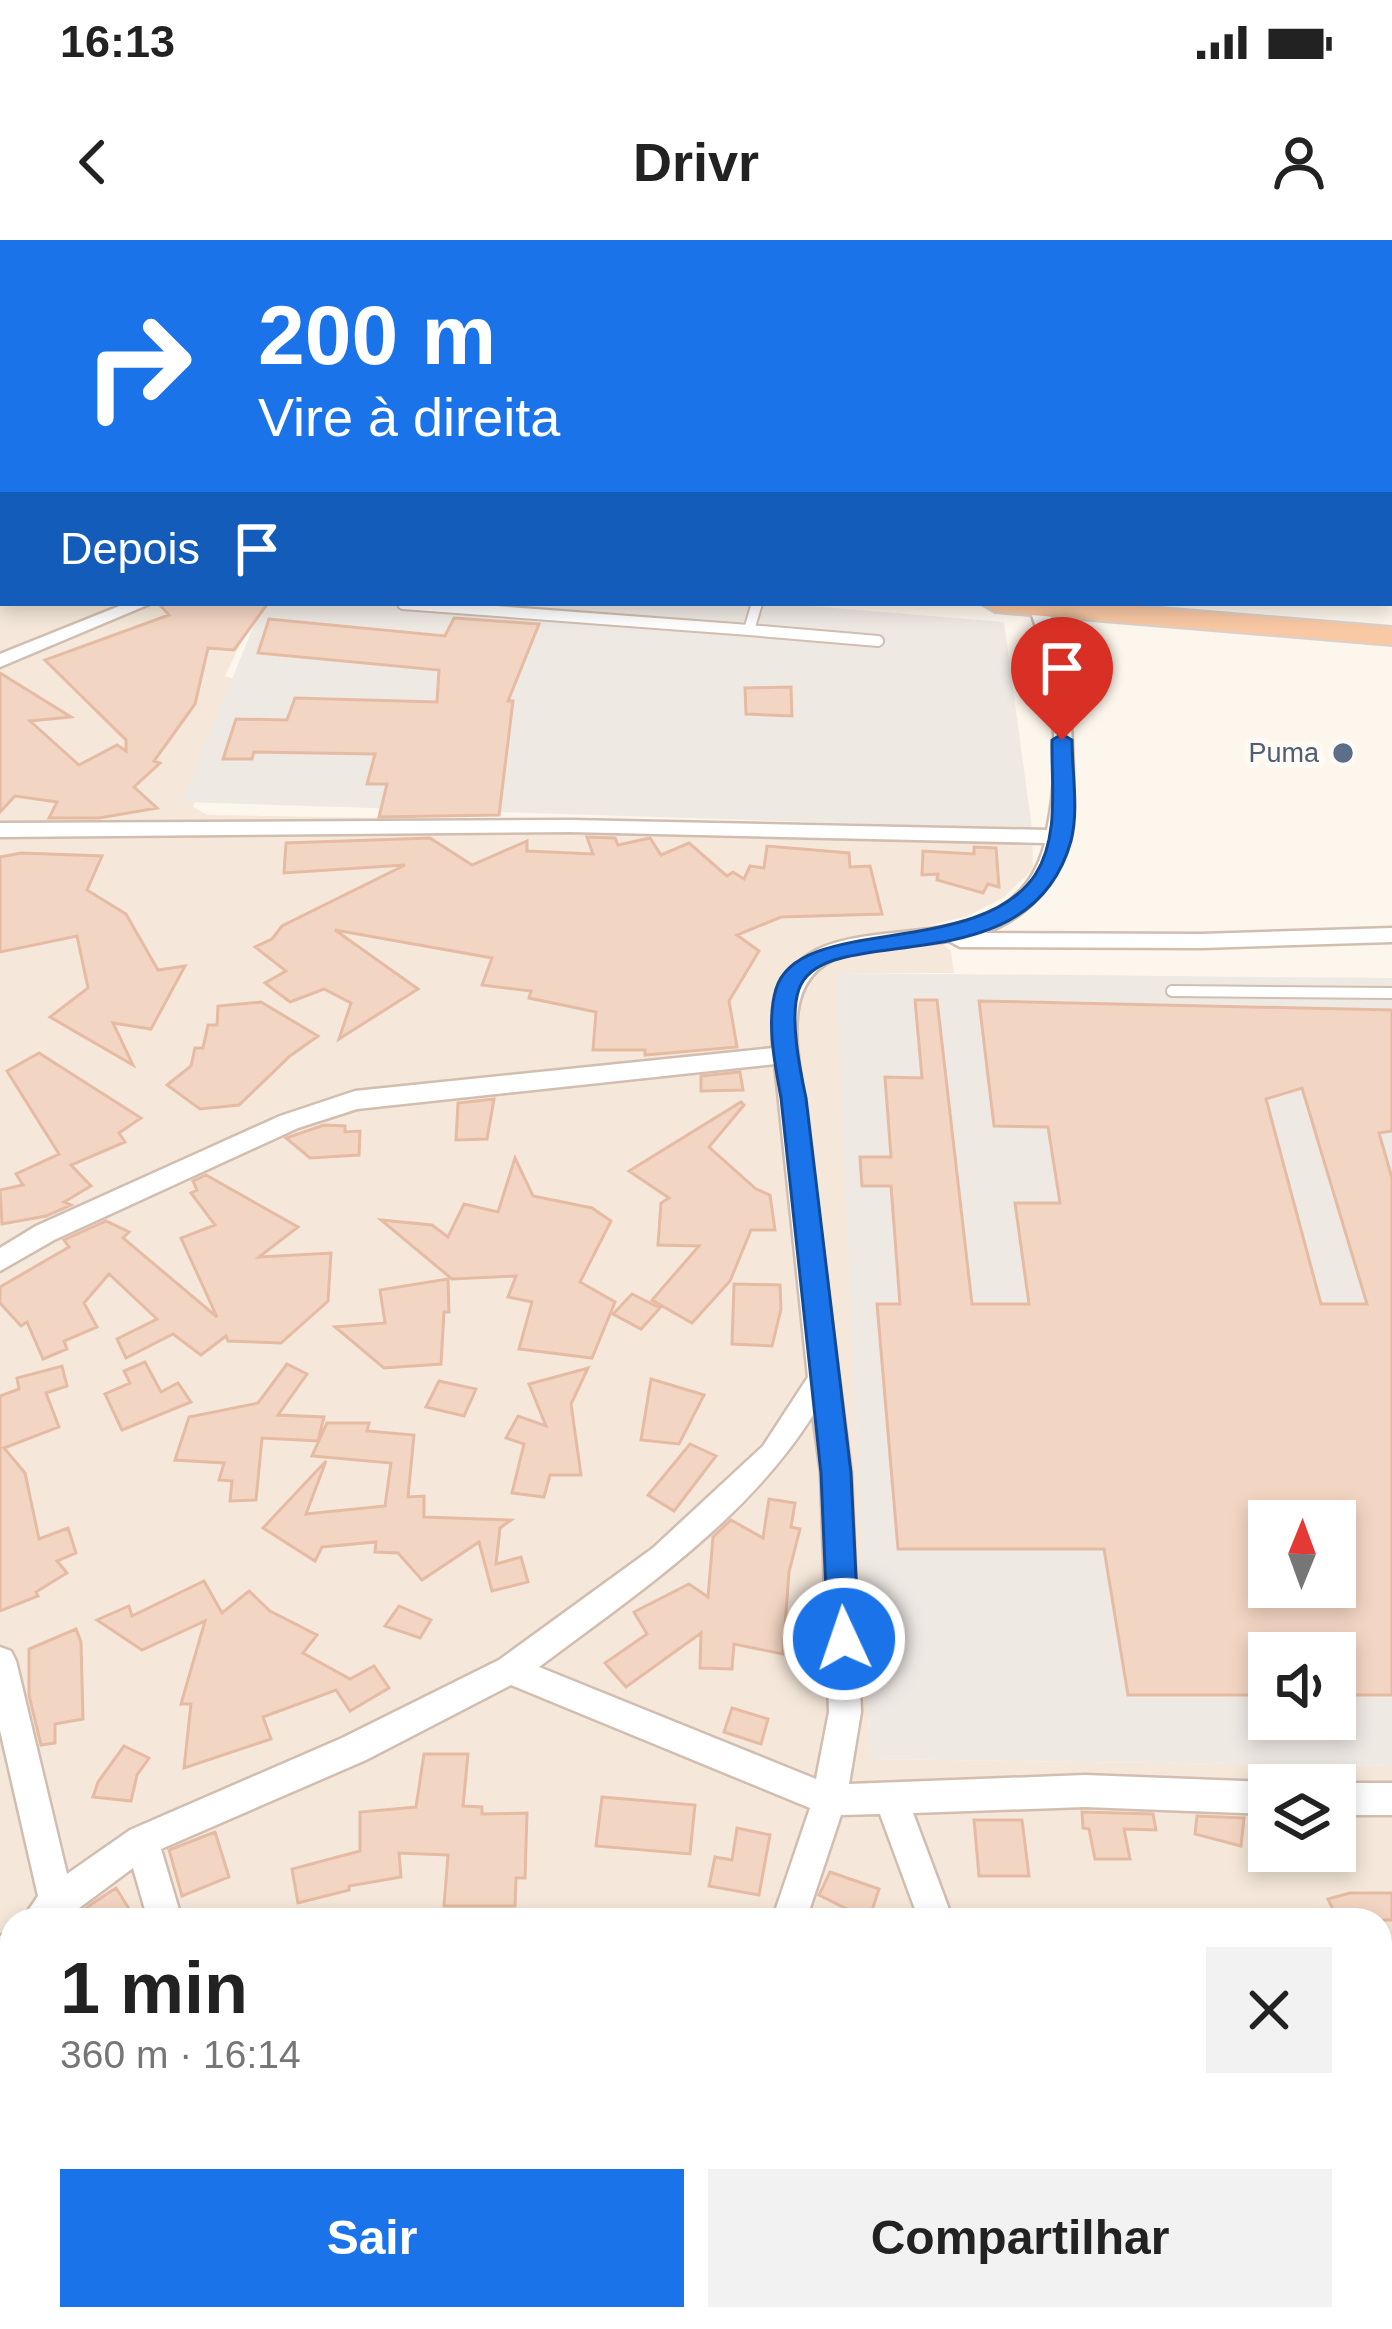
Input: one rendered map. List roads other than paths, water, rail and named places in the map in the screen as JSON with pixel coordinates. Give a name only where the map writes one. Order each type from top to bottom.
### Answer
[{"type":"highway","points":[[1026,606],[1392,636]]},
{"type":"highway","points":[[1227,606],[1392,620]]},
{"type":"street","points":[[0,662],[136,606]]},
{"type":"street","points":[[793,1908],[829,1800],[845,1712],[836,1473],[794,1098],[785,1055],[788,988],[806,965],[842,951],[979,928],[1016,909],[1046,877],[1061,837],[1064,781],[1057,658],[1037,607]]},
{"type":"street","points":[[0,830],[570,826],[1061,837]]},
{"type":"street","points":[[914,940],[1202,941],[1392,935]]},
{"type":"street","points":[[7,1248],[289,1122],[355,1100],[785,1055]]},
{"type":"street","points":[[52,1908],[142,1841],[354,1750],[510,1670],[664,1557],[695,1528],[773,1454],[822,1378]]},
{"type":"street","points":[[0,1661],[47,1908]]},
{"type":"street","points":[[510,1670],[829,1800],[1085,1791],[1248,1797]]},
{"type":"street","points":[[891,1799],[932,1908]]},
{"type":"street","points":[[1356,1799],[1392,1799]]},
{"type":"street","points":[[142,1841],[162,1908]]},
{"type":"lane","points":[[455,606],[878,641]]},
{"type":"lane","points":[[749,630],[756,606]]},
{"type":"lane","points":[[1172,991],[1392,993]]},
{"type":"place","name":"Puma","points":[[1343,753]]}]
